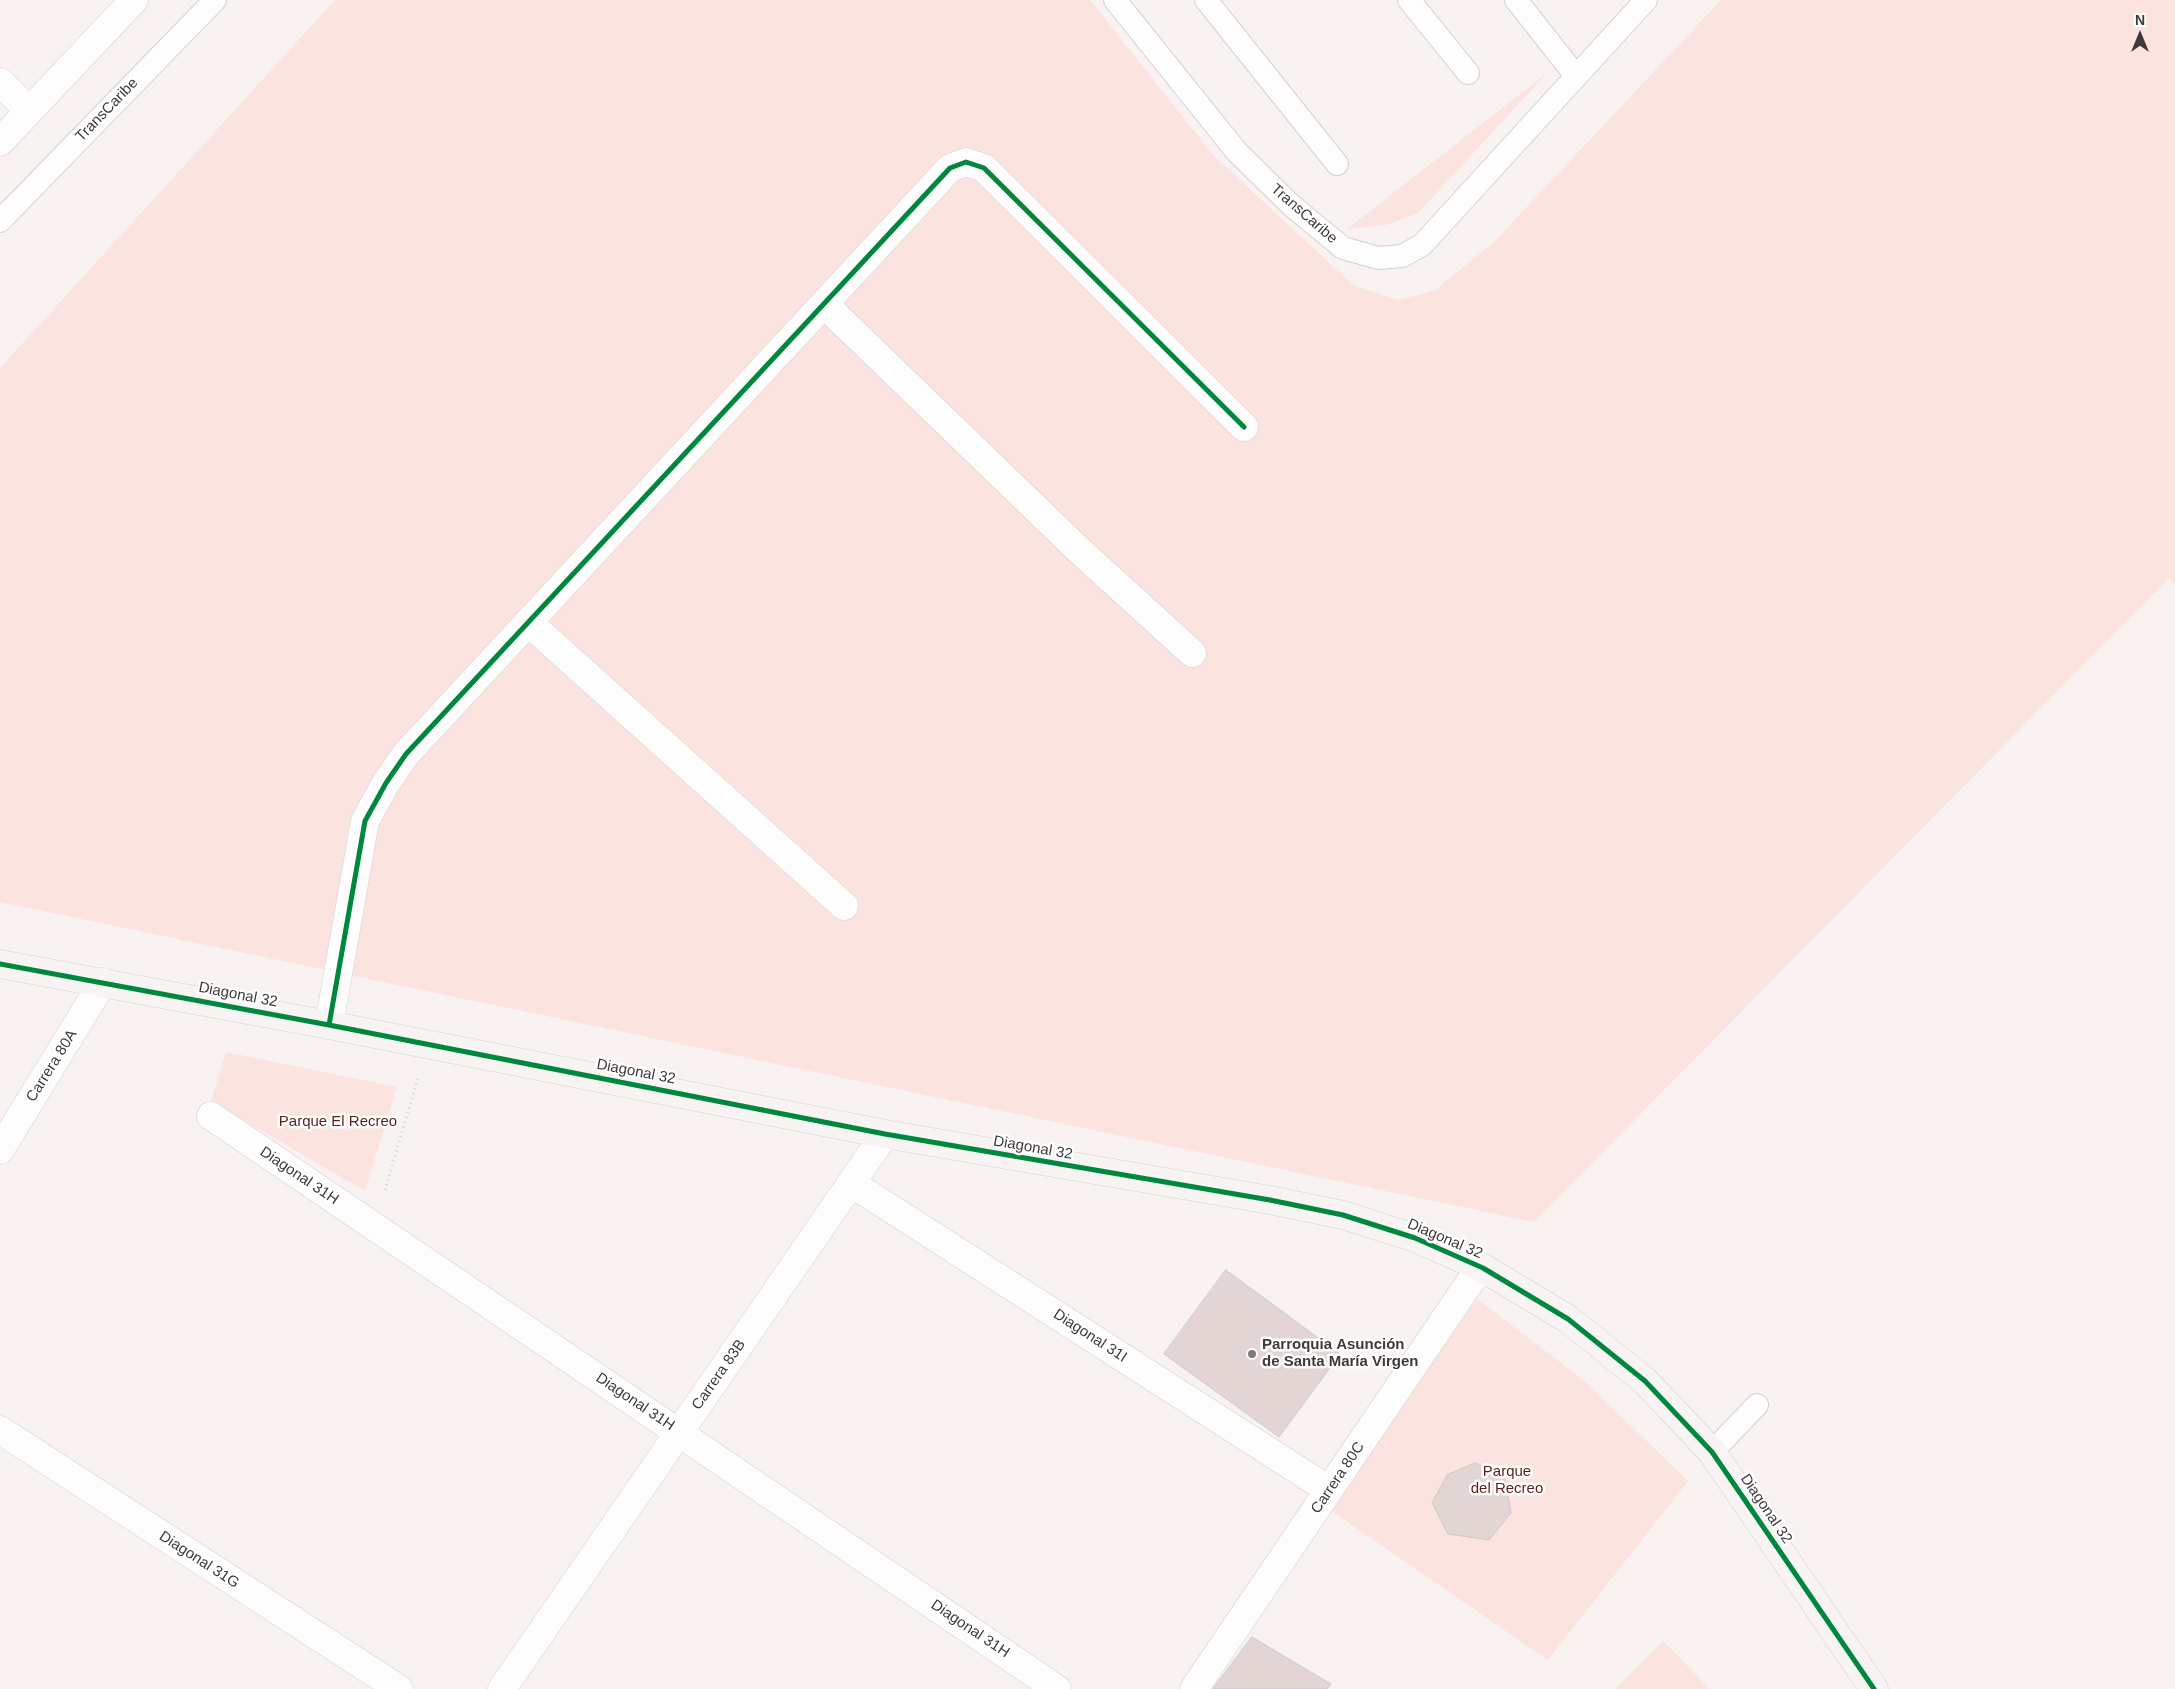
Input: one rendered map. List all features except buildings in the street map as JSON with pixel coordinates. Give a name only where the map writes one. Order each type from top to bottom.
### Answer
[{"type":"street","points":[[0,142],[134,0]]},
{"type":"street","points":[[0,82],[29,111]]},
{"type":"street","points":[[329,1025],[365,821],[386,783],[406,754],[950,168],[966,162],[984,168],[1244,426]]},
{"type":"street","points":[[824,304],[1081,552],[1192,653]]},
{"type":"street","points":[[528,622],[844,906]]},
{"type":"street","name":"Diagonal 32","points":[[0,964],[428,1044],[885,1134],[1270,1200],[1344,1215],[1415,1238],[1483,1268],[1568,1319],[1645,1380],[1712,1452],[1874,1689]]},
{"type":"street","name":"Carrera 80A","points":[[0,1150],[103,982]]},
{"type":"street","name":"Diagonal 31H","points":[[211,1116],[1057,1689]]},
{"type":"street","name":"Carrera 83B","points":[[502,1689],[885,1134]]},
{"type":"street","name":"Diagonal 31I","points":[[851,1183],[1329,1490]]},
{"type":"street","name":"Carrera 80C","points":[[1194,1689],[1470,1282],[1483,1268]]},
{"type":"street","name":"Diagonal 31G","points":[[0,1430],[399,1689]]},
{"type":"lane","name":"TransCaribe","points":[[0,221],[215,0]]},
{"type":"lane","name":"TransCaribe","points":[[1115,0],[1237,152],[1284,198],[1344,248],[1378,258],[1402,256],[1422,246],[1646,0]]},
{"type":"lane","points":[[1206,0],[1337,164]]},
{"type":"lane","points":[[1409,0],[1468,73]]},
{"type":"lane","points":[[1516,0],[1576,76]]},
{"type":"lane","points":[[1712,1452],[1758,1405]]},
{"type":"path","points":[[374,1226],[428,1044]]},
{"type":"green space","points":[[335,0],[1090,0],[1214,156],[1353,285],[1398,300],[1434,291],[1493,243],[1721,0],[2175,0],[2175,584],[2169,578],[1534,1222],[0,902],[0,368]]},
{"type":"green space","points":[[1547,73],[1418,213],[1386,225],[1347,229]]},
{"type":"green space","name":"Parque El Recreo","points":[[226,1052],[397,1087],[365,1191],[211,1101]]},
{"type":"green space","name":"Parque del Recreo","points":[[1477,1299],[1582,1379],[1688,1481],[1548,1660],[1330,1510]]},
{"type":"green space","points":[[1663,1641],[1710,1689],[1615,1689]]},
{"type":"cycle path","points":[[329,1025],[365,821],[386,783],[406,754],[950,168],[966,162],[984,168],[1244,427]]},
{"type":"cycle path","points":[[0,964],[329,1025],[885,1134],[1270,1200],[1343,1215],[1415,1238],[1483,1268],[1568,1319],[1645,1381],[1712,1452],[1874,1689]]},
{"type":"place","name":"Parroquia Asunción de Santa María Virgen","points":[[1252,1354]]}]
